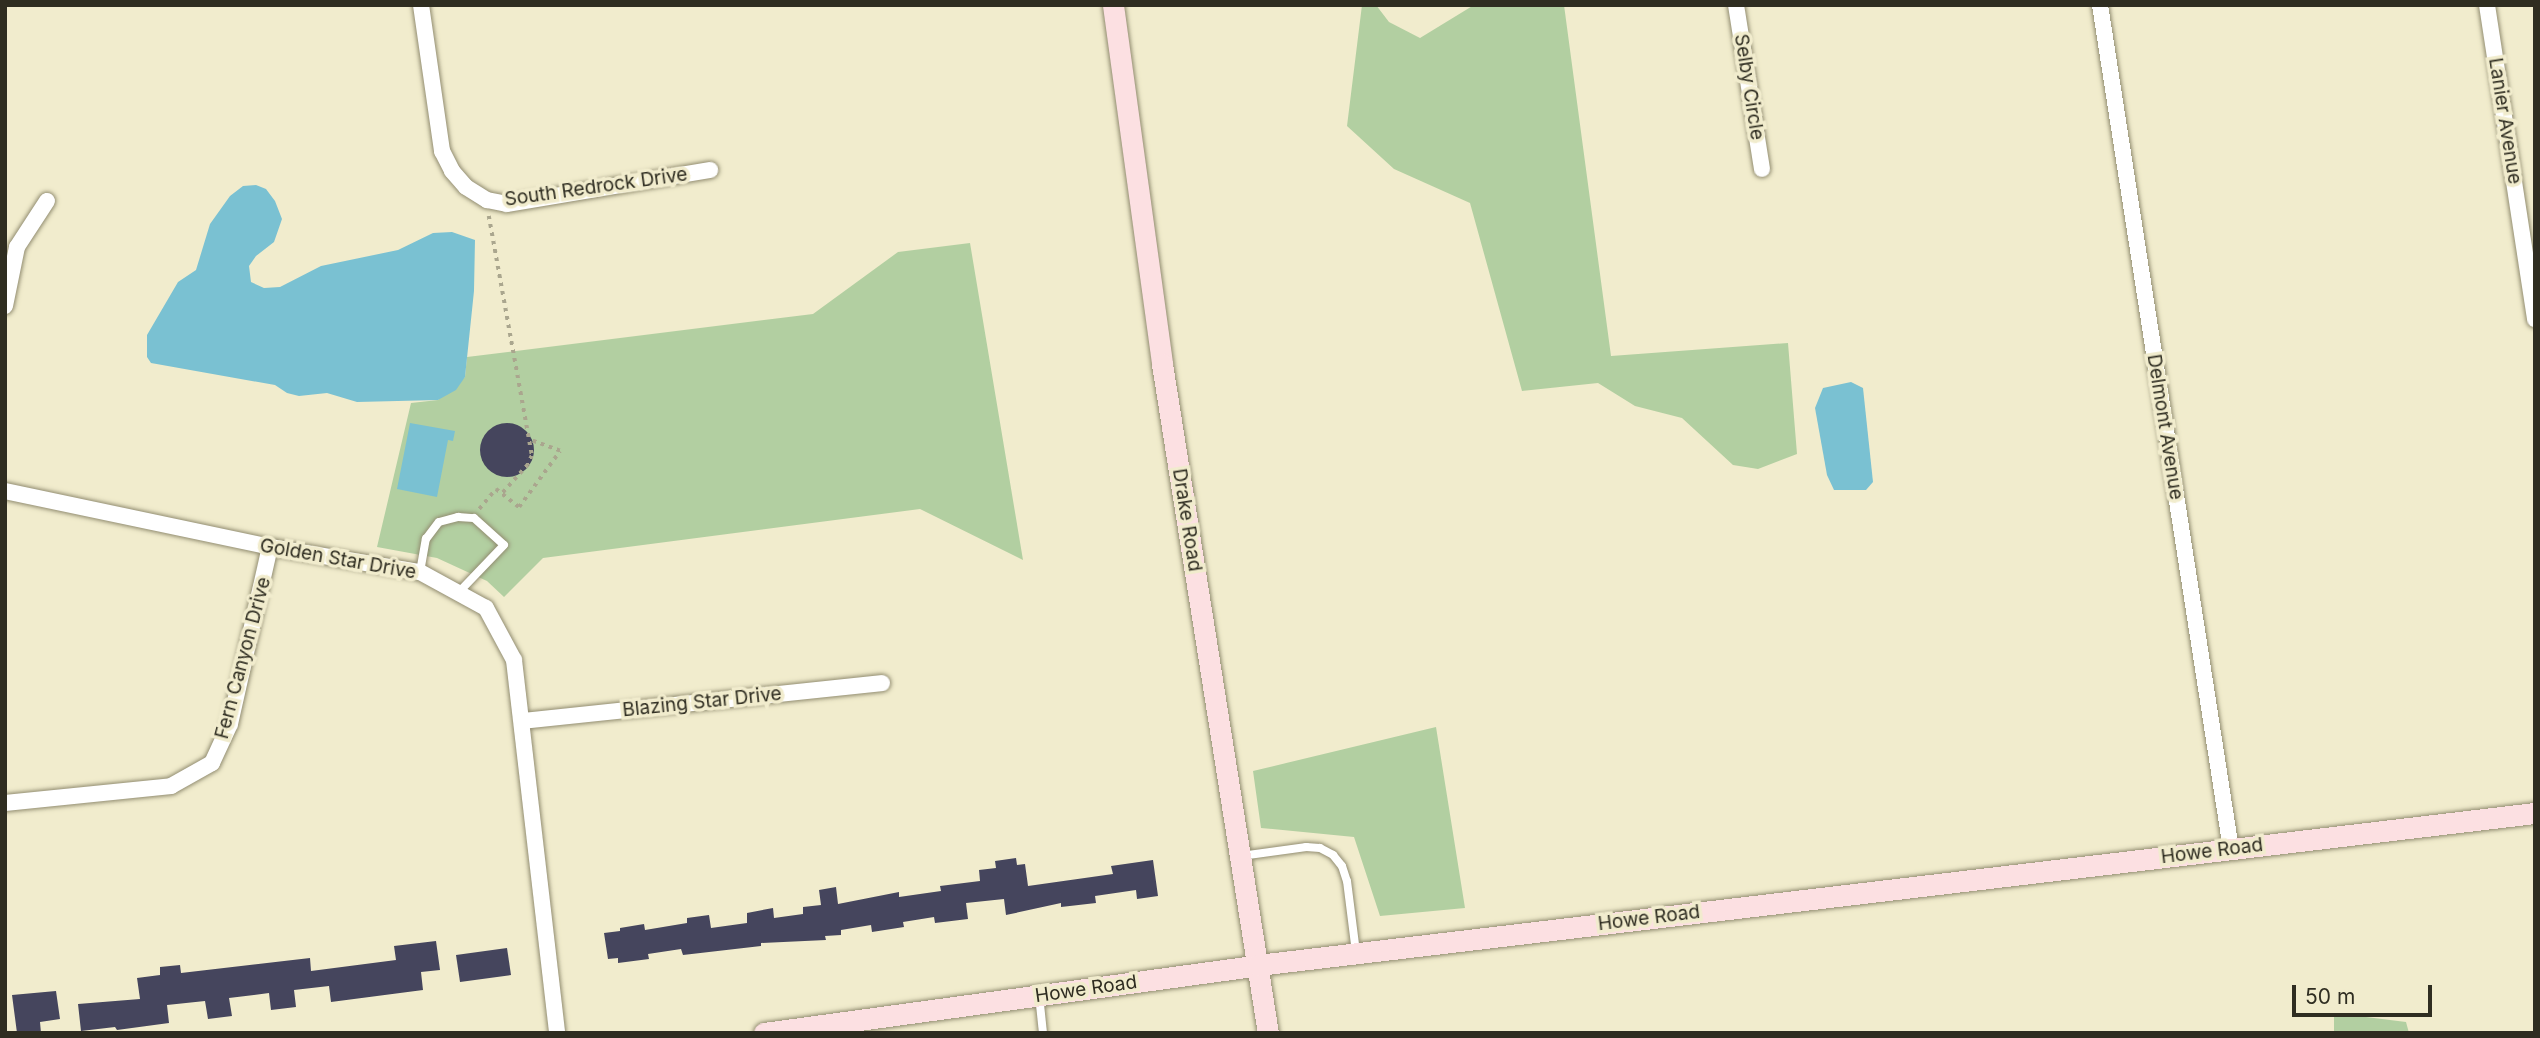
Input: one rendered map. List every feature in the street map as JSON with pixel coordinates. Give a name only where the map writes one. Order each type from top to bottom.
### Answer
[{"type":"street","name":"South Redrock Drive","points":[[421,5],[442,151],[459,179],[487,200],[507,204],[710,170]]},
{"type":"street","name":"Drake Road","points":[[1113,5],[1162,363],[1268,1033]]},
{"type":"street","name":"Selby Circle","points":[[1736,5],[1762,169]]},
{"type":"street","name":"Delmont Avenue","points":[[2100,5],[2231,849]]},
{"type":"street","name":"Lanier Avenue","points":[[2487,5],[2535,319]]},
{"type":"street","points":[[5,306],[17,247],[47,201]]},
{"type":"street","name":"Golden Star Drive","points":[[5,491],[270,547],[420,572],[486,608],[514,660],[557,1033]]},
{"type":"street","name":"Fern Canyon Drive","points":[[5,803],[171,786],[212,763],[230,724],[270,547]]},
{"type":"street","name":"Blazing Star Drive","points":[[522,721],[882,683]]},
{"type":"street","name":"Howe Road","points":[[764,1033],[1258,965],[2535,813]]},
{"type":"lane","points":[[420,572],[426,539],[439,522],[458,517],[474,518],[504,545],[458,593]]},
{"type":"lane","points":[[1241,856],[1306,847],[1333,855],[1342,866],[1347,881],[1356,953]]},
{"type":"lane","points":[[1039,995],[1043,1033]]},
{"type":"path","points":[[487,200],[532,456],[528,466],[502,494]]},
{"type":"path","points":[[474,518],[483,501],[496,489],[519,507],[559,451],[530,440]]},
{"type":"green space","points":[[1362,5],[1376,5],[1389,22],[1420,38],[1474,5],[1564,5],[1611,356],[1788,343],[1797,454],[1758,469],[1733,465],[1682,418],[1635,406],[1598,383],[1522,391],[1470,203],[1394,169],[1347,126]]},
{"type":"green space","points":[[970,243],[1023,560],[920,509],[543,558],[504,597],[487,581],[437,558],[377,547],[411,403],[438,400],[465,377],[467,357],[813,314],[898,252]]},
{"type":"green space","points":[[1436,727],[1465,908],[1380,916],[1354,837],[1261,828],[1253,771]]},
{"type":"green space","points":[[2334,1013],[2406,1022],[2409,1033],[2334,1033]]},
{"type":"water","points":[[256,185],[266,189],[275,201],[282,219],[274,242],[256,256],[249,266],[251,282],[264,288],[280,287],[321,266],[398,250],[433,233],[452,232],[475,240],[474,291],[465,377],[456,390],[438,400],[357,402],[327,393],[299,396],[287,393],[275,385],[151,363],[147,357],[147,335],[178,282],[196,270],[210,224],[230,196],[243,186]]},
{"type":"water","points":[[1851,382],[1863,388],[1873,482],[1866,490],[1834,490],[1827,475],[1815,408],[1823,388]]},
{"type":"water","points":[[410,423],[455,431],[453,441],[448,440],[437,497],[397,489]]},
{"type":"building","points":[[507,423],[526,431],[534,450],[526,469],[507,477],[488,469],[480,450],[488,431]]},
{"type":"building","points":[[1016,858],[1017,865],[1025,864],[1028,886],[1113,874],[1111,866],[1153,860],[1158,896],[1137,899],[1136,890],[1095,896],[1096,903],[1061,907],[1061,903],[1006,915],[1004,899],[966,903],[968,919],[935,923],[934,917],[903,922],[904,927],[872,932],[871,925],[841,930],[841,935],[825,936],[826,940],[761,943],[761,946],[683,955],[681,949],[648,954],[649,959],[618,963],[618,958],[608,959],[604,933],[620,931],[620,928],[644,924],[645,930],[687,923],[687,918],[709,915],[711,928],[747,923],[747,913],[773,908],[774,918],[803,914],[803,907],[821,905],[819,890],[836,887],[838,904],[899,892],[899,897],[941,891],[940,886],[980,881],[979,870],[996,868],[995,861]]},
{"type":"building","points":[[436,941],[440,970],[421,972],[423,990],[331,1002],[329,986],[294,990],[296,1007],[271,1010],[269,993],[229,998],[232,1016],[208,1019],[205,1001],[167,1005],[169,1023],[117,1030],[115,1027],[81,1031],[78,1004],[140,999],[137,978],[160,975],[160,967],[180,965],[181,973],[310,958],[311,971],[396,960],[394,946]]},
{"type":"building","points":[[507,948],[511,975],[460,982],[456,955]]},
{"type":"building","points":[[56,991],[60,1019],[40,1022],[41,1033],[17,1033],[12,995]]}]
